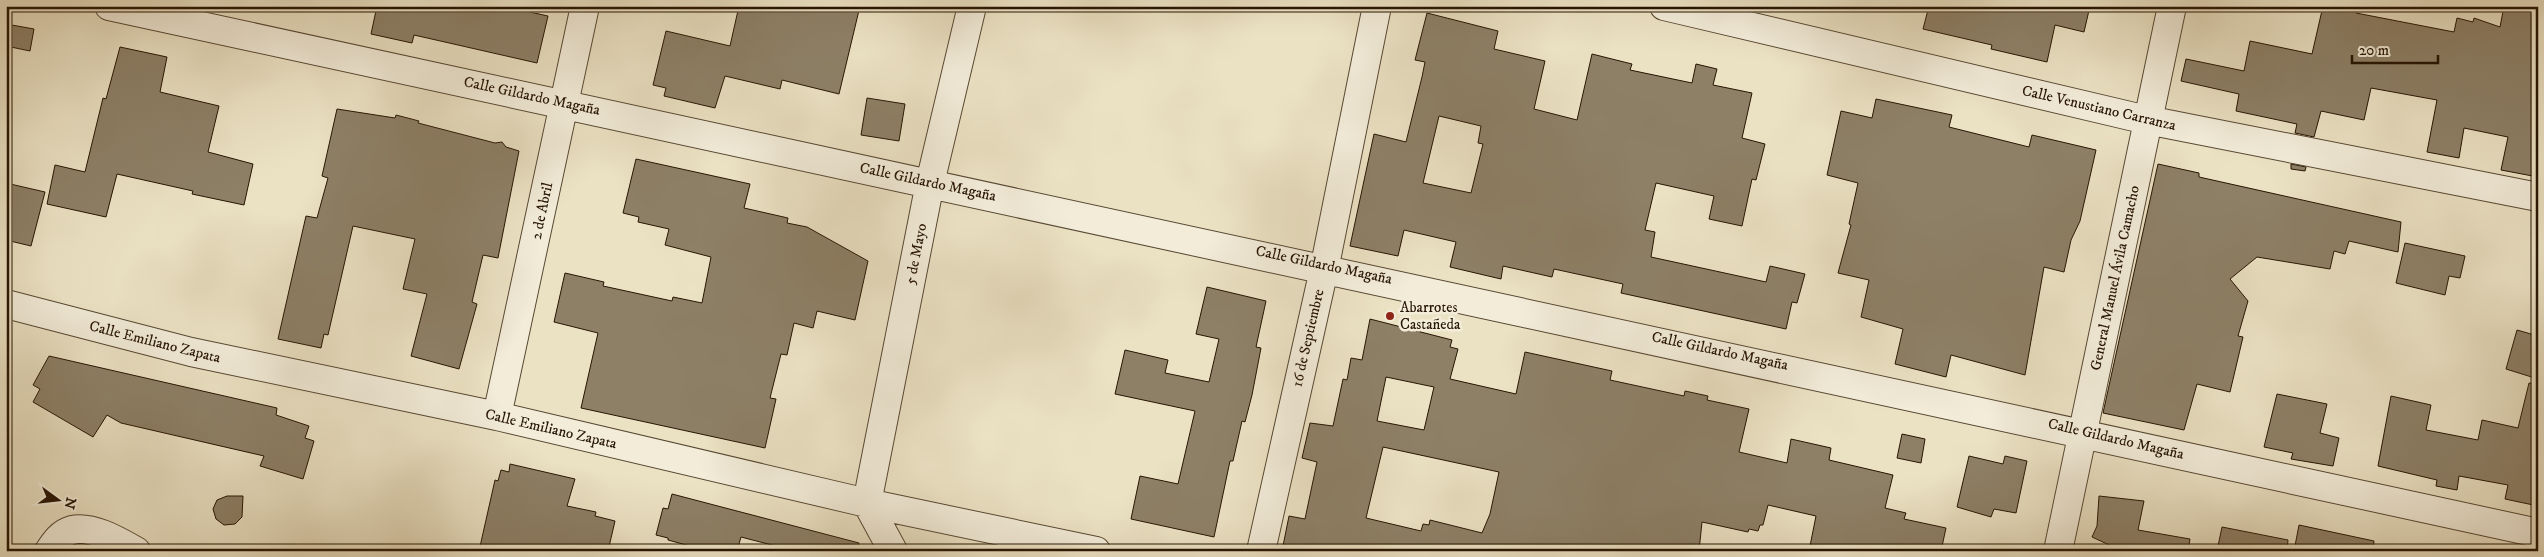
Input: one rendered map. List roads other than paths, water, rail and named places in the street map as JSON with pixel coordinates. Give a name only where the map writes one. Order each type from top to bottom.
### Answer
[{"type":"street","name":"Calle Gildardo Magaña","points":[[109,6],[930,183],[1325,265],[2083,431],[2538,534]]},
{"type":"street","name":"2 de Abril","points":[[498,416],[585,6]]},
{"type":"street","name":"5 de Mayo","points":[[867,503],[930,183],[972,6]]},
{"type":"street","name":"16 de Septiembre","points":[[1261,551],[1325,265],[1377,6]]},
{"type":"street","name":"Calle Venustiano Carranza","points":[[1664,6],[2147,120],[2538,197]]},
{"type":"street","name":"General Manuel Ávila Camacho","points":[[2058,551],[2172,6]]},
{"type":"street","name":"Calle Emiliano Zapata","points":[[6,304],[191,352],[498,416],[867,503],[1096,551]]},
{"type":"street","points":[[867,503],[893,551]]},
{"type":"street","points":[[48,551],[59,537],[73,530],[94,532],[136,551]]},
{"type":"place","name":"Abarrotes Castañeda","points":[[1390,316]]}]
